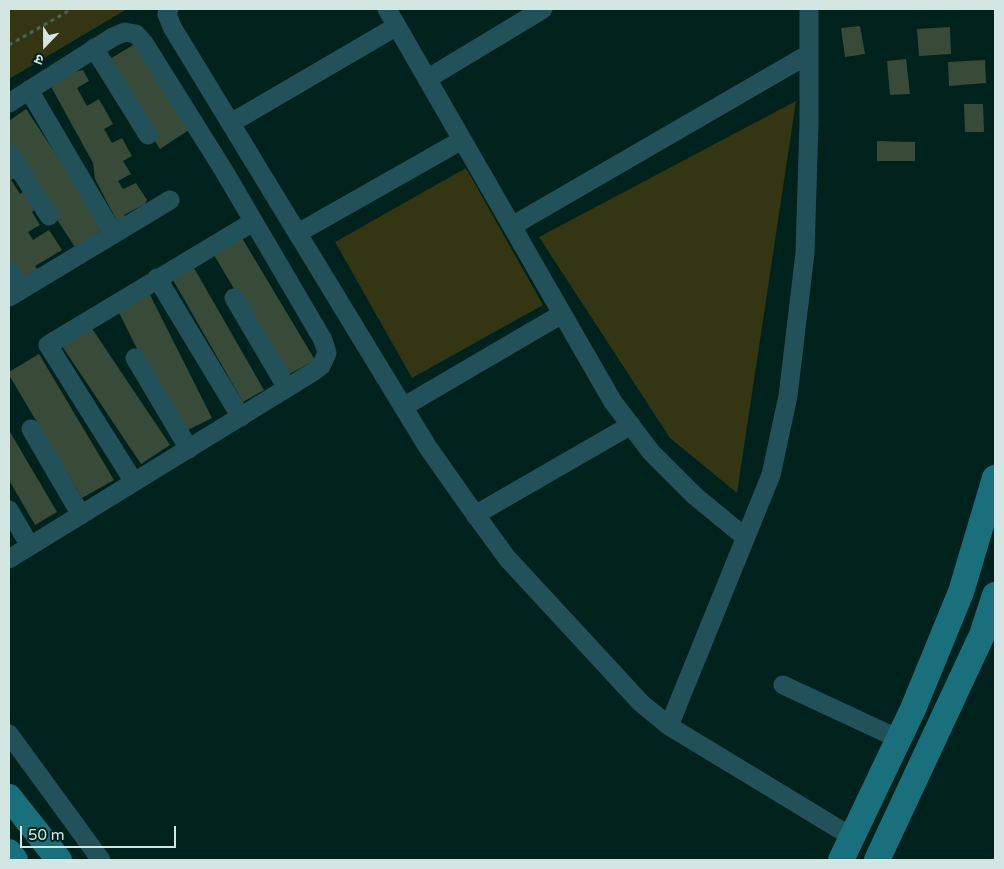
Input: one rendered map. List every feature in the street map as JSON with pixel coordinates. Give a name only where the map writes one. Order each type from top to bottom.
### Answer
[{"type":"street","points":[[169,9],[167,14],[172,27],[427,446],[507,558],[641,702],[669,726],[846,849],[899,739],[961,592],[995,478]]},
{"type":"street","points":[[387,9],[613,402],[652,452],[695,496],[745,536]]},
{"type":"street","points":[[427,79],[543,9]]},
{"type":"street","points":[[669,726],[771,475],[788,396],[805,253],[809,9]]},
{"type":"street","points":[[231,123],[397,26]]},
{"type":"street","points":[[9,103],[94,48],[125,32],[136,34],[144,43],[253,222],[323,340],[327,353],[321,366],[9,559]]},
{"type":"street","points":[[94,48],[148,136]]},
{"type":"street","points":[[512,226],[809,54]]},
{"type":"street","points":[[29,90],[113,234]]},
{"type":"street","points":[[298,233],[462,140]]},
{"type":"street","points":[[9,153],[49,216]]},
{"type":"street","points":[[9,271],[14,293],[170,200]]},
{"type":"street","points":[[134,482],[48,345],[253,222]]},
{"type":"street","points":[[157,278],[241,417]]},
{"type":"street","points":[[234,298],[287,388]]},
{"type":"street","points":[[403,407],[562,314]]},
{"type":"street","points":[[135,358],[189,449]]},
{"type":"street","points":[[475,515],[631,425]]},
{"type":"street","points":[[31,429],[81,515]]},
{"type":"street","points":[[9,510],[30,546]]},
{"type":"street","points":[[877,860],[982,635],[995,595]]},
{"type":"street","points":[[783,685],[899,739]]},
{"type":"street","points":[[9,734],[101,860]]},
{"type":"street","points":[[9,797],[59,860]]},
{"type":"street","points":[[9,852],[15,860]]},
{"type":"path","points":[[9,45],[72,9]]},
{"type":"shaded area","points":[[9,9],[127,9],[9,79]]},
{"type":"shaded area","points":[[796,101],[737,493],[670,438],[539,237]]},
{"type":"shaded area","points":[[466,168],[543,305],[412,378],[335,242]]},
{"type":"building","points":[[860,26],[865,54],[845,57],[841,28]]},
{"type":"building","points":[[950,27],[951,54],[919,56],[917,29]]},
{"type":"building","points":[[138,42],[192,128],[160,149],[105,62]]},
{"type":"building","points":[[906,59],[910,94],[890,95],[887,61]]},
{"type":"building","points":[[985,60],[986,83],[949,86],[948,62]]},
{"type":"building","points":[[83,70],[89,81],[77,88],[87,106],[99,99],[113,124],[104,129],[112,143],[122,138],[132,156],[123,161],[131,174],[118,181],[123,189],[136,183],[147,200],[145,204],[124,215],[129,224],[119,225],[95,179],[93,163],[49,83],[52,77]]},
{"type":"building","points":[[964,104],[983,104],[984,132],[965,132]]},
{"type":"building","points":[[26,109],[105,228],[75,247],[9,147],[9,121]]},
{"type":"building","points":[[877,141],[915,142],[915,161],[877,161]]},
{"type":"building","points":[[9,158],[20,175],[11,180],[20,194],[29,188],[40,206],[32,212],[40,225],[28,232],[33,240],[49,230],[62,250],[35,266],[41,274],[24,285],[9,260]]},
{"type":"building","points":[[239,233],[315,360],[286,376],[211,250]]},
{"type":"building","points":[[190,261],[264,390],[243,402],[169,273]]},
{"type":"building","points":[[147,289],[212,418],[180,434],[115,305]]},
{"type":"building","points":[[89,324],[170,445],[141,464],[60,343]]},
{"type":"building","points":[[39,354],[114,480],[82,498],[9,375],[9,372]]},
{"type":"building","points":[[10,432],[57,512],[35,525],[9,480]]}]
